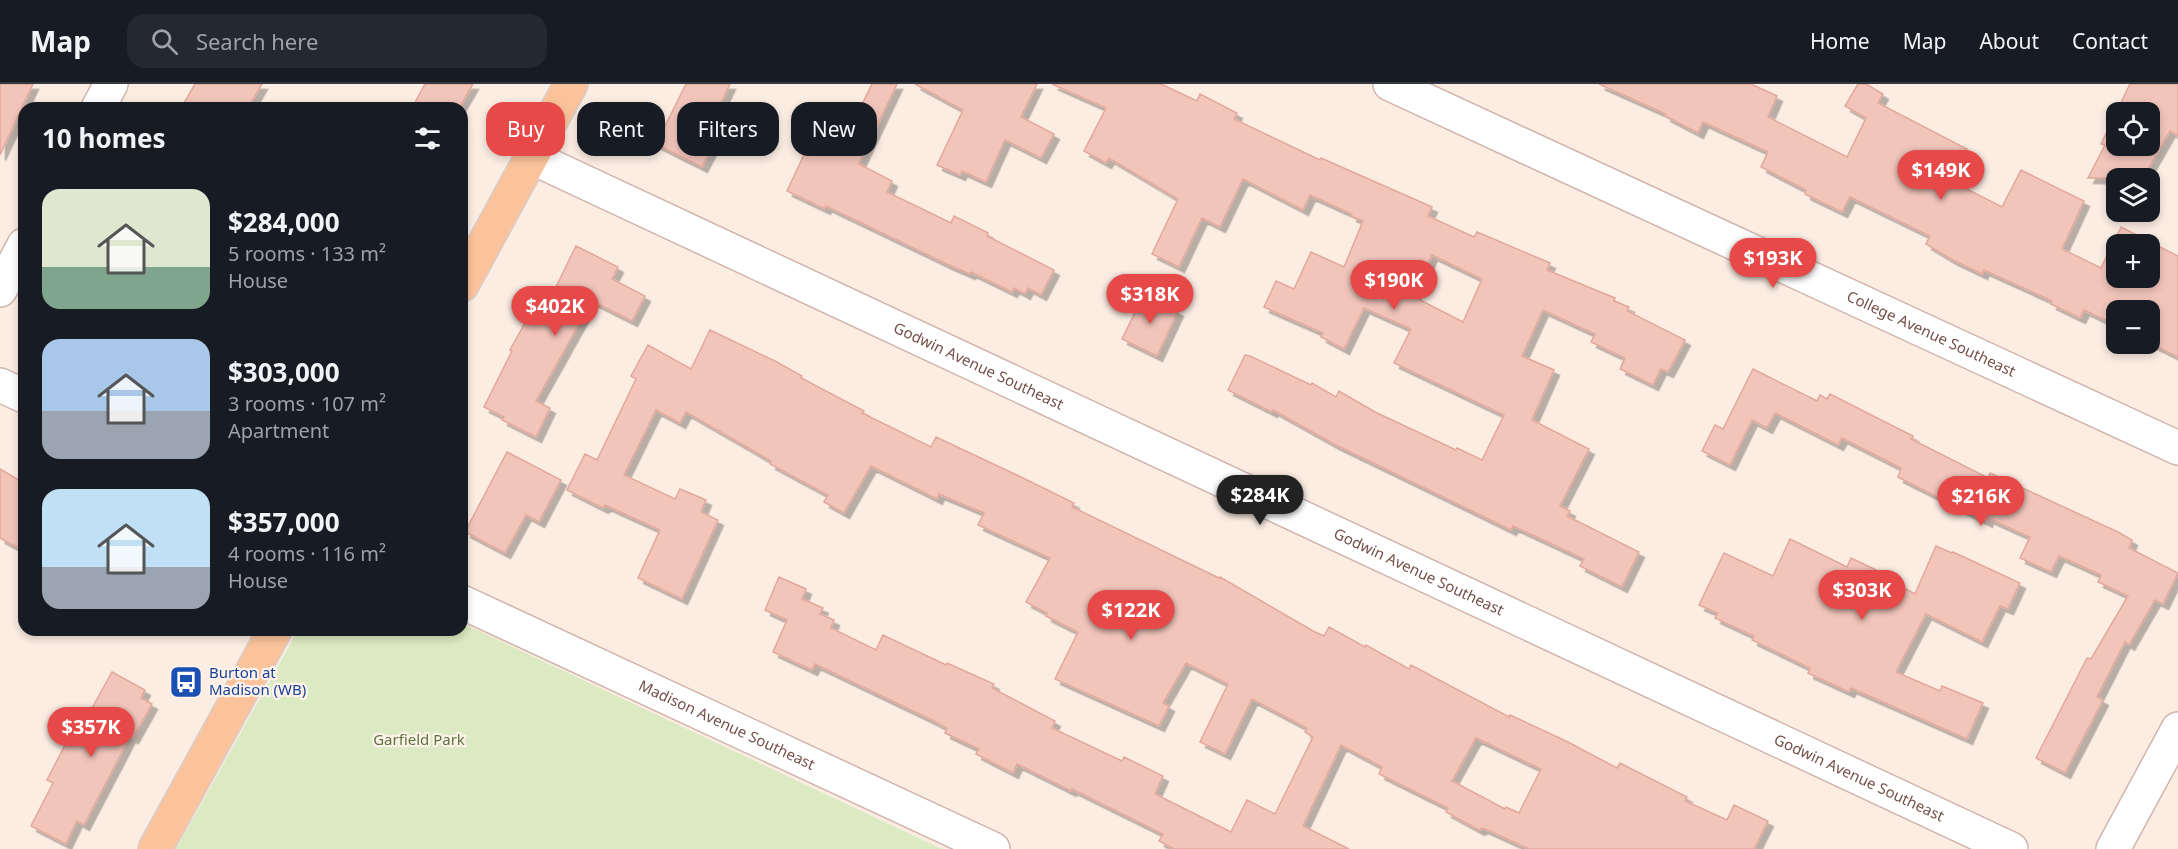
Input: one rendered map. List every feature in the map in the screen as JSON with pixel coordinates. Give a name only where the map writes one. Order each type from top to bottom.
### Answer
[{"type":"main road","points":[[468,274],[571,84]]},
{"type":"main road","points":[[155,849],[272,636]]},
{"type":"street","points":[[101,102],[111,84]]},
{"type":"street","name":"College Avenue Southeast","points":[[1389,84],[2178,448]]},
{"type":"street","name":"Godwin Avenue Southeast","points":[[531,157],[2011,849]]},
{"type":"street","points":[[0,290],[18,256]]},
{"type":"street","points":[[0,385],[18,393]]},
{"type":"street","name":"Madison Avenue Southeast","points":[[468,605],[993,849]]},
{"type":"street","points":[[2113,849],[2178,729]]},
{"type":"green space","name":"Garfield Park","points":[[468,626],[942,849],[176,849],[295,636],[468,636]]},
{"type":"building","points":[[0,84],[33,84],[25,102],[18,102],[18,116],[0,155]]},
{"type":"building","points":[[195,84],[262,84],[252,102],[184,102]]},
{"type":"building","points":[[425,84],[473,84],[462,102],[415,102]]},
{"type":"building","points":[[686,84],[730,84],[722,102],[677,102]]},
{"type":"building","points":[[872,84],[897,84],[877,126],[877,102],[863,102]]},
{"type":"building","points":[[915,84],[1037,84],[1021,117],[1054,134],[1041,158],[1005,140],[986,182],[962,171],[960,175],[937,165],[963,110]]},
{"type":"building","points":[[1052,84],[1161,84],[1197,101],[1200,94],[1237,113],[1234,119],[1320,160],[1321,158],[1432,207],[1428,216],[1474,237],[1477,232],[1550,263],[1547,270],[1615,298],[1614,301],[1629,307],[1627,311],[1685,340],[1668,372],[1661,369],[1653,385],[1620,369],[1625,358],[1591,342],[1595,334],[1543,310],[1522,356],[1554,370],[1532,420],[1589,449],[1560,506],[1570,511],[1567,516],[1639,552],[1622,587],[1580,566],[1584,559],[1513,526],[1511,530],[1334,444],[1273,410],[1272,412],[1228,390],[1245,355],[1250,356],[1311,385],[1312,383],[1336,397],[1339,391],[1375,412],[1482,460],[1504,415],[1394,363],[1411,329],[1364,308],[1344,349],[1321,337],[1323,333],[1264,307],[1276,281],[1294,289],[1311,252],[1344,267],[1363,221],[1351,216],[1352,214],[1310,195],[1303,210],[1243,179],[1220,227],[1202,218],[1179,267],[1152,254],[1178,199],[1109,158],[1106,163],[1084,151],[1106,108]],"holes":[[[1432,255],[1482,279],[1463,322],[1414,297]]]},
{"type":"building","points":[[1599,84],[1751,84],[1777,96],[1768,117],[1847,157],[1866,118],[1845,106],[1858,84],[1866,84],[1883,94],[1878,103],[1967,149],[1951,181],[2002,207],[2021,170],[2084,201],[2062,249],[2101,268],[2106,258],[2106,288],[2160,288],[2160,247],[2178,256],[2178,357],[2160,348],[2160,300],[2106,300],[2106,320],[2084,310],[2080,318],[2051,304],[2052,301],[1984,270],[1982,274],[1951,259],[1926,244],[1930,236],[1850,197],[1842,212],[1805,194],[1806,190],[1761,167],[1768,152],[1703,122],[1698,133],[1665,116],[1666,114]]},
{"type":"building","points":[[2130,84],[2178,84],[2178,136],[2170,131],[2160,148],[2160,102],[2121,102]]},
{"type":"building","points":[[677,102],[677,154],[665,148],[665,126]]},
{"type":"building","points":[[2106,134],[2106,156],[2156,156],[2149,168],[2106,168],[2106,178],[2088,178],[2105,145],[2101,144]]},
{"type":"building","points":[[680,156],[708,156],[702,167]]},
{"type":"building","points":[[803,156],[863,156],[859,164],[892,181],[887,192],[951,223],[954,216],[988,233],[987,236],[1054,270],[1041,295],[1028,288],[1025,294],[1014,288],[1012,292],[971,272],[970,274],[949,265],[826,206],[825,209],[787,191]]},
{"type":"building","points":[[2121,227],[2135,234],[2118,234]]},
{"type":"building","points":[[576,246],[618,267],[612,279],[645,296],[632,321],[592,301],[536,401],[550,408],[536,437],[502,420],[504,417],[484,407],[512,351],[510,350],[541,294],[550,299]]},
{"type":"building","points":[[1144,294],[1178,311],[1157,356],[1122,339]]},
{"type":"building","points":[[710,330],[775,361],[802,376],[801,378],[864,411],[862,413],[931,447],[936,437],[1074,503],[1072,507],[1220,577],[1313,631],[1324,636],[1329,627],[1409,669],[1411,665],[1509,717],[1510,715],[1566,741],[1617,768],[1620,763],[1687,797],[1685,801],[1727,820],[1734,805],[1768,821],[1754,849],[1529,849],[1483,828],[1479,830],[1446,812],[1448,808],[1379,774],[1382,767],[1341,745],[1303,826],[1349,849],[1174,849],[1159,841],[1163,834],[1072,789],[1071,791],[1017,764],[1013,773],[976,754],[979,749],[945,733],[947,728],[932,720],[815,664],[812,670],[773,652],[787,620],[765,610],[779,577],[806,589],[802,599],[823,608],[820,614],[834,620],[831,628],[876,650],[883,635],[946,665],[947,663],[994,684],[992,688],[1055,721],[1052,728],[1122,761],[1124,757],[1163,776],[1155,794],[1231,832],[1247,800],[1275,814],[1313,737],[1305,732],[1307,728],[1252,699],[1225,754],[1200,742],[1228,684],[1186,663],[1163,703],[1169,706],[1159,726],[1055,679],[1078,632],[1046,616],[1047,613],[1026,602],[1050,558],[978,525],[984,513],[939,494],[937,499],[871,466],[844,513],[824,502],[828,495],[770,464],[771,461],[686,412],[680,423],[656,410],[624,475],[675,499],[680,489],[706,500],[701,512],[718,520],[682,599],[638,578],[660,530],[605,505],[603,508],[567,490],[585,454],[597,460],[636,379],[631,376],[648,345],[691,369]],"holes":[[[1476,738],[1541,769],[1519,813],[1506,807],[1505,809],[1452,781]]]},
{"type":"building","points":[[1753,369],[1817,401],[1820,395],[1827,399],[1830,394],[1913,436],[1911,439],[1988,478],[1990,473],[2118,532],[2132,540],[2129,548],[2178,573],[2163,604],[2155,600],[2129,645],[2125,642],[2097,697],[2103,700],[2065,773],[2036,758],[2087,658],[2091,659],[2128,596],[2098,582],[2101,575],[2059,556],[2051,572],[2020,558],[2030,537],[1988,518],[1987,522],[1898,477],[1901,468],[1842,438],[1838,445],[1775,413],[1767,428],[1752,420],[1730,465],[1702,451],[1715,425],[1723,429]]},
{"type":"building","points":[[507,452],[561,480],[539,522],[526,515],[505,553],[468,534],[468,526]]},
{"type":"building","points":[[0,469],[18,480],[18,548],[0,538]]},
{"type":"building","points":[[1790,539],[1847,567],[1851,558],[1915,594],[1936,546],[2020,583],[2008,609],[2000,606],[1982,642],[1926,614],[1896,672],[1940,691],[1942,686],[1983,703],[1967,739],[1851,688],[1849,692],[1808,673],[1810,668],[1752,640],[1754,636],[1715,618],[1718,613],[1699,605],[1724,553],[1773,576]]},
{"type":"building","points":[[112,672],[145,690],[141,698],[152,704],[133,738],[130,737],[84,825],[77,821],[66,844],[31,826],[53,783],[47,780],[66,743],[71,746]]},
{"type":"place","name":"Burton at Madison (WB)","points":[[186,682]]}]
